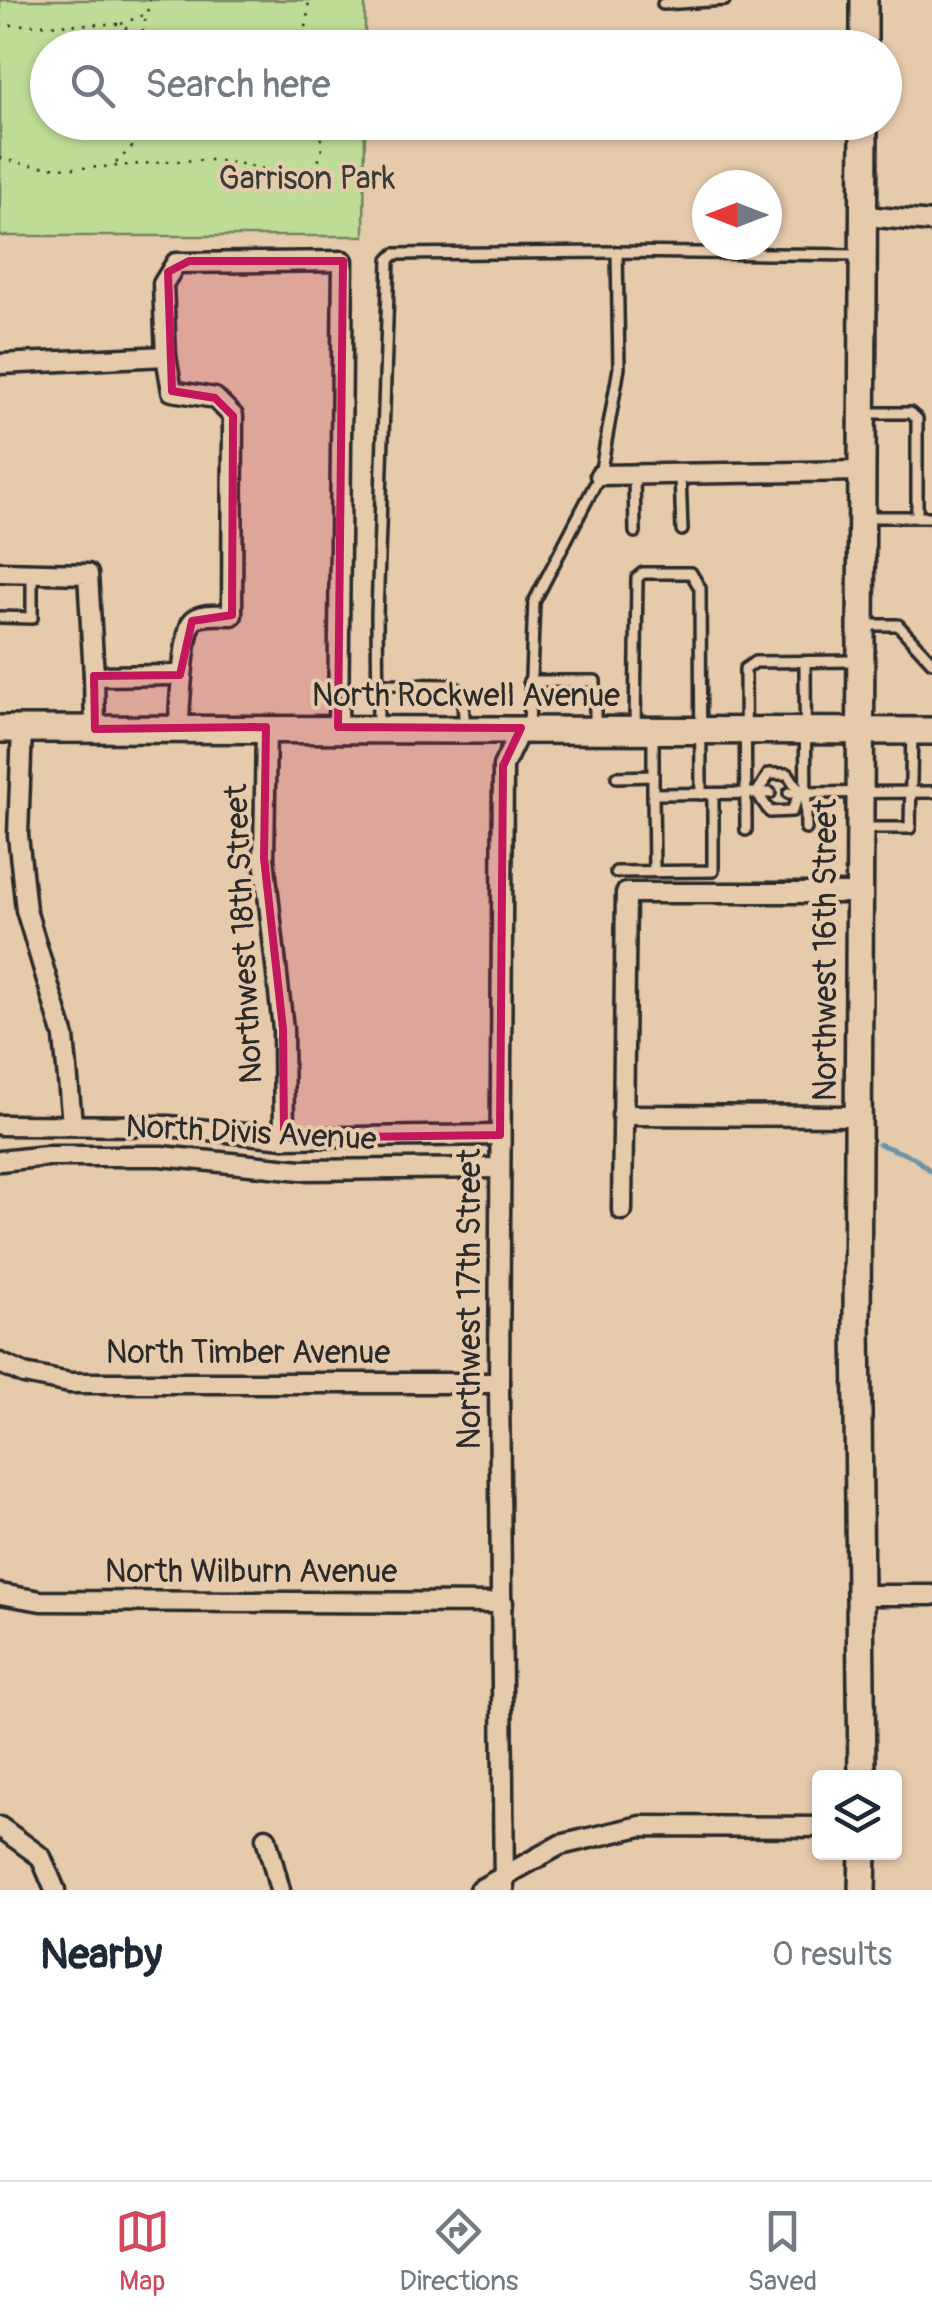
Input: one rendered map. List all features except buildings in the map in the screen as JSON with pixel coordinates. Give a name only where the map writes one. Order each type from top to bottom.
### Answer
[{"type":"street","points":[[864,0],[864,30]]},
{"type":"street","name":"Northwest 16th Street","points":[[862,1770],[858,1116],[864,140]]},
{"type":"street","points":[[865,216],[932,222]]},
{"type":"street","points":[[179,728],[180,674],[192,621],[202,616],[232,614],[233,416],[215,398],[172,391],[166,356],[163,284],[176,263],[343,261],[338,727]]},
{"type":"street","points":[[0,364],[166,356]]},
{"type":"street","points":[[600,475],[862,471]]},
{"type":"street","points":[[0,572],[88,574],[95,728]]},
{"type":"street","points":[[94,676],[180,674]]},
{"type":"street","name":"Northwest 18th Street","points":[[266,727],[264,858],[283,1029],[284,1138]]},
{"type":"street","name":"Northwest 17th Street","points":[[505,1882],[499,1384],[503,766],[525,728]]},
{"type":"street","points":[[11,729],[26,910],[64,1037],[72,1123]]},
{"type":"street","name":"North Rockwell Avenue","points":[[11,729],[922,731]]},
{"type":"street","points":[[622,1210],[626,893],[859,893]]},
{"type":"street","points":[[622,1115],[858,1116]]},
{"type":"street","name":"North Divis Avenue","points":[[0,1125],[169,1126],[284,1138],[500,1136]]},
{"type":"street","name":"North Divis Avenue","points":[[0,1161],[46,1156],[161,1156],[301,1170],[500,1168]]},
{"type":"street","name":"North Timber Avenue","points":[[0,1362],[24,1374],[70,1384],[499,1384]]},
{"type":"street","name":"North Wilburn Avenue","points":[[0,1594],[41,1601],[503,1603]]},
{"type":"street","points":[[861,1595],[932,1595]]},
{"type":"street","points":[[479,1890],[505,1882],[560,1845],[641,1826],[812,1828]]},
{"type":"street","points":[[0,1827],[41,1857],[55,1890]]},
{"type":"street","points":[[266,1838],[280,1890]]},
{"type":"street","points":[[862,1890],[863,1860]]},
{"type":"lane","points":[[663,4],[725,0]]},
{"type":"lane","points":[[525,728],[534,602],[600,475],[618,368],[617,252]]},
{"type":"lane","points":[[378,728],[389,260],[395,254],[865,255]]},
{"type":"lane","points":[[863,413],[910,413],[917,418],[917,517]]},
{"type":"lane","points":[[680,474],[682,530]]},
{"type":"lane","points":[[634,475],[635,532]]},
{"type":"lane","points":[[862,517],[932,517]]},
{"type":"lane","points":[[0,617],[32,618],[32,572]]},
{"type":"lane","points":[[654,872],[652,776],[644,729],[637,578],[643,573],[691,573],[700,588],[701,794]]},
{"type":"lane","points":[[860,624],[898,624],[932,662]]},
{"type":"lane","points":[[746,830],[744,676],[749,665],[860,661]]},
{"type":"lane","points":[[757,794],[770,812],[792,811],[806,731],[805,662]]},
{"type":"lane","points":[[529,681],[595,681],[595,728]]},
{"type":"lane","points":[[378,684],[451,685],[462,692],[465,728]]},
{"type":"lane","points":[[859,828],[910,828],[911,792],[922,731]]},
{"type":"lane","points":[[757,794],[769,774],[788,774],[798,792],[806,829]]},
{"type":"lane","points":[[617,776],[652,776]]},
{"type":"lane","points":[[798,792],[932,792]]},
{"type":"lane","points":[[652,794],[770,793]]},
{"type":"lane","points":[[616,872],[714,871],[713,794]]},
{"type":"path","points":[[143,30],[150,0]]},
{"type":"path","points":[[306,30],[309,0]]},
{"type":"path","points":[[0,26],[120,24],[147,12]]},
{"type":"path","points":[[120,24],[129,30]]},
{"type":"path","points":[[113,164],[132,147],[133,140]]},
{"type":"path","points":[[0,158],[68,170],[214,160],[302,174],[320,162],[322,140]]},
{"type":"highlighted area","points":[[189,261],[343,261],[338,727],[521,728],[503,766],[500,1135],[284,1138],[283,1029],[264,858],[266,727],[95,729],[94,676],[180,675],[192,621],[232,615],[233,416],[215,398],[172,391],[168,272]]},
{"type":"green space","name":"Garrison Park","points":[[0,0],[365,0],[365,30],[30,30],[30,140],[365,140],[364,236],[0,236]]},
{"type":"waterway","points":[[879,1144],[913,1157],[932,1172]]}]
